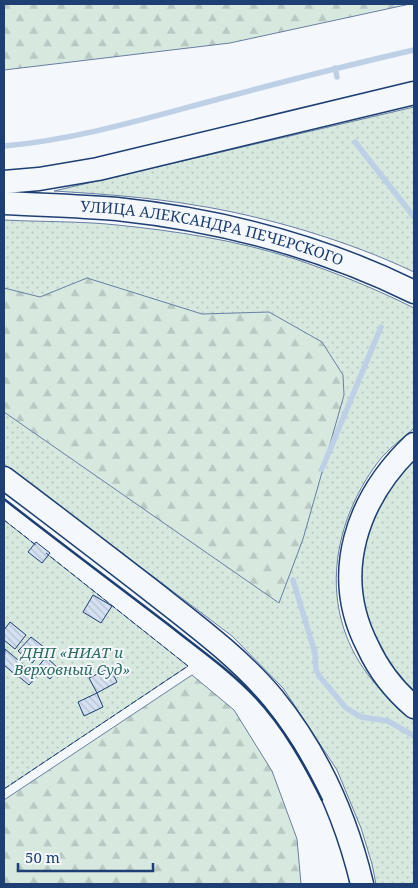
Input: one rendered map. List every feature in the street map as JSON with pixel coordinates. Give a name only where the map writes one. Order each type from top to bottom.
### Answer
[{"type":"main road","points":[[4,182],[39,179],[98,169],[414,93]]},
{"type":"main road","name":"УЛИЦА АЛЕКСАНДРА ПЕЧЕРСКОГО","points":[[4,203],[110,209],[208,223],[300,245],[371,272],[414,292]]},
{"type":"main road","points":[[414,444],[396,463],[371,498],[356,534],[350,574],[352,602],[364,640],[383,674],[414,707]]},
{"type":"main road","points":[[4,478],[177,610],[244,667],[264,688],[297,732],[328,786],[351,840],[362,884]]},
{"type":"green space","points":[[4,4],[410,4],[230,43],[4,70]]},
{"type":"green space","points":[[414,107],[414,272],[335,240],[249,216],[159,200],[54,191]]},
{"type":"green space","points":[[4,220],[117,225],[183,233],[227,241],[308,263],[369,287],[414,308],[414,428],[382,457],[361,488],[349,515],[340,543],[336,571],[337,600],[344,628],[355,655],[382,692],[414,720],[414,884],[376,884],[361,828],[337,770],[283,688],[232,636],[4,464]]},
{"type":"green space","points":[[87,278],[202,314],[269,312],[322,342],[343,375],[344,395],[303,539],[279,603],[4,412],[4,288],[40,297]]},
{"type":"green space","points":[[414,459],[414,693],[388,663],[372,631],[365,605],[362,579],[364,554],[370,530],[381,506],[396,482]]},
{"type":"green space","name":"ДНП «НИАТ и Верховный Суд»","points":[[4,520],[188,666],[4,789]]},
{"type":"green space","points":[[192,675],[234,710],[272,771],[297,839],[301,884],[4,884],[4,800]]},
{"type":"building","points":[[36,542],[50,553],[42,563],[28,552]]},
{"type":"building","points":[[93,595],[112,606],[101,623],[83,612]]},
{"type":"building","points":[[10,622],[26,635],[15,649],[4,640],[4,630]]},
{"type":"building","points":[[31,637],[45,648],[32,663],[18,651]]},
{"type":"building","points":[[5,649],[25,666],[17,676],[4,665]]},
{"type":"building","points":[[46,657],[59,669],[50,679],[37,668]]},
{"type":"building","points":[[25,666],[37,676],[29,685],[17,675]]},
{"type":"building","points":[[110,668],[117,682],[97,693],[89,678]]},
{"type":"building","points":[[97,693],[103,707],[84,716],[78,702]]},
{"type":"waterway","points":[[4,146],[55,139],[105,129],[309,75],[414,50]]},
{"type":"waterway","points":[[335,68],[337,77]]},
{"type":"waterway","points":[[355,142],[414,217]]},
{"type":"waterway","points":[[322,469],[381,327]]},
{"type":"waterway","points":[[293,580],[315,653],[316,670],[320,677],[346,708],[361,717],[388,721],[414,736]]},
{"type":"fence","points":[[4,520],[36,545]]},
{"type":"fence","points":[[4,789],[188,666],[46,553]]},
{"type":"wall","points":[[4,499],[225,669],[246,688],[284,734],[301,760],[322,800]]}]
